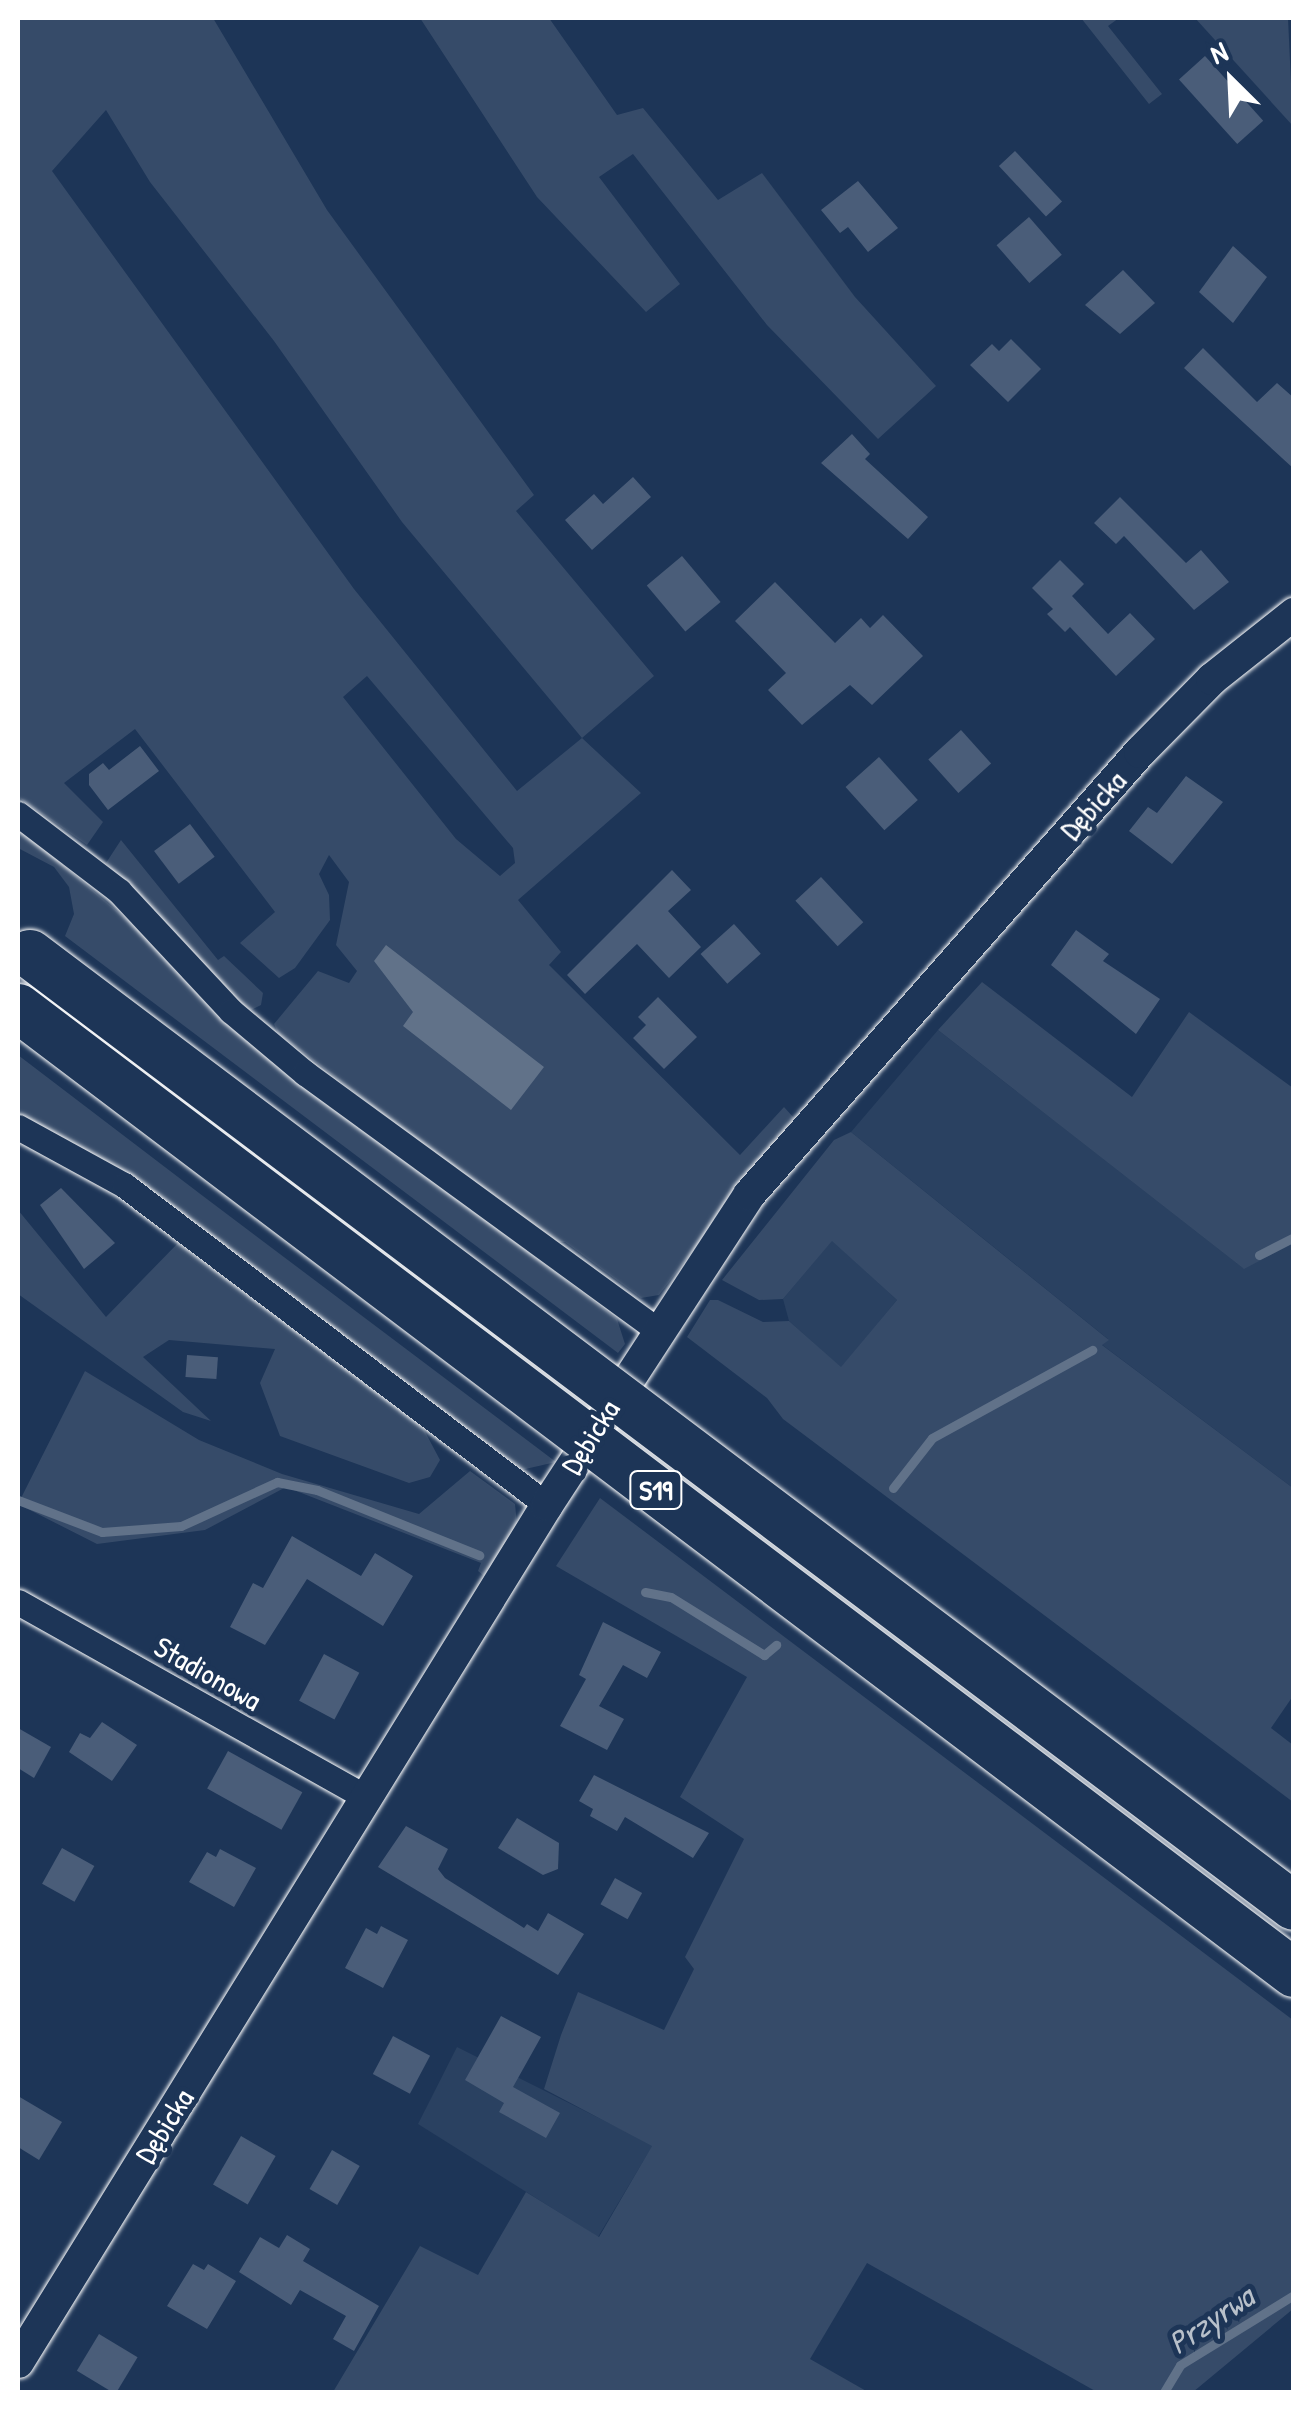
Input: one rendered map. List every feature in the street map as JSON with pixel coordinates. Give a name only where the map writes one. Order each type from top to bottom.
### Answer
[{"type":"highway","name":"S19","points":[[30,954],[1294,1906]]},
{"type":"highway","name":"S19","points":[[18,1008],[1294,1973]]},
{"type":"street","name":"Dębicka","points":[[18,2362],[547,1504],[749,1195],[1140,752],[1212,679],[1294,614]]},
{"type":"street","points":[[18,814],[119,891],[231,1010],[337,1096],[658,1330]]},
{"type":"street","points":[[20,1128],[124,1185],[547,1504]]},
{"type":"street","name":"Stadionowa","points":[[18,1602],[367,1798]]},
{"type":"shaded area","points":[[18,18],[213,18],[327,210],[534,495],[516,511],[654,676],[582,738],[641,793],[518,900],[561,952],[549,965],[740,1155],[784,1107],[794,1118],[659,1295],[641,1298],[565,1242],[549,1242],[278,1033],[274,1024],[318,971],[349,983],[357,971],[336,945],[349,882],[329,855],[319,874],[329,895],[330,920],[295,968],[279,978],[240,943],[275,912],[135,729],[64,783],[103,822],[87,845],[18,797]],"holes":[[[106,110],[150,182],[274,341],[402,522],[582,738],[517,791],[354,589],[52,171]],[[367,676],[513,848],[515,863],[500,876],[456,839],[343,697]]]},
{"type":"shaded area","points":[[420,18],[549,18],[617,115],[643,108],[718,200],[762,173],[855,297],[936,386],[878,439],[767,325],[633,154],[599,177],[680,284],[646,312],[537,197]]},
{"type":"shaded area","points":[[1081,18],[1119,18],[1108,26],[1162,94],[1149,104]]},
{"type":"shaded area","points":[[1195,18],[1288,18],[1293,126]]},
{"type":"shaded area","points":[[18,827],[144,934],[237,1032],[617,1319],[625,1344],[618,1353],[65,936],[74,914],[69,887],[54,867],[18,848]]},
{"type":"shaded area","points":[[121,840],[218,960],[224,956],[263,993],[261,1005],[247,1012],[106,863]]},
{"type":"shaded area","points":[[386,945],[544,1067],[511,1110],[403,1026],[413,1012],[374,961]]},
{"type":"shaded area","points":[[982,982],[1132,1097],[1189,1012],[1293,1088],[1293,1243],[1244,1269],[938,1030]]},
{"type":"shaded area","points":[[938,1030],[1243,1268],[1293,1243],[1293,1488],[1101,1344],[1108,1339],[851,1132]]},
{"type":"shaded area","points":[[18,1055],[556,1462],[521,1470],[18,1117]]},
{"type":"shaded area","points":[[851,1132],[1109,1340],[1102,1345],[1293,1488],[1293,1696],[1271,1728],[1293,1745],[1293,1802],[783,1419],[767,1398],[687,1337],[710,1300],[718,1300],[763,1322],[789,1321],[841,1367],[897,1300],[832,1241],[783,1299],[759,1300],[722,1280],[834,1140]]},
{"type":"shaded area","points":[[18,1210],[106,1317],[178,1243],[422,1426],[440,1460],[430,1477],[409,1483],[280,1436],[260,1383],[275,1349],[169,1340],[143,1357],[211,1421],[183,1412],[18,1294]]},
{"type":"shaded area","points":[[832,1240],[897,1300],[841,1368],[789,1321],[783,1299]]},
{"type":"shaded area","points":[[85,1371],[199,1440],[282,1474],[419,1514],[470,1471],[515,1504],[517,1524],[484,1576],[478,1571],[481,1563],[286,1487],[205,1530],[97,1544],[18,1504]]},
{"type":"shaded area","points":[[600,1498],[1293,2020],[1293,2309],[1193,2392],[1097,2392],[867,2263],[810,2359],[868,2392],[333,2392],[420,2246],[478,2275],[526,2192],[599,2237],[652,2146],[544,2089],[561,2035],[578,1992],[664,2030],[694,1969],[685,1957],[744,1839],[680,1797],[747,1677],[556,1566]]},
{"type":"shaded area","points":[[457,2047],[653,2145],[598,2237],[418,2124]]},
{"type":"building","points":[[1205,56],[1263,121],[1237,144],[1179,79]]},
{"type":"building","points":[[1015,151],[1062,201],[1046,216],[999,166]]},
{"type":"building","points":[[858,181],[898,228],[868,252],[848,227],[840,233],[821,210]]},
{"type":"building","points":[[1029,217],[1062,255],[1029,283],[997,245]]},
{"type":"building","points":[[1233,246],[1267,277],[1233,323],[1199,292]]},
{"type":"building","points":[[1123,270],[1155,303],[1120,334],[1085,305]]},
{"type":"building","points":[[1011,339],[1041,369],[1008,402],[970,365],[992,344],[999,351]]},
{"type":"building","points":[[1203,348],[1257,402],[1277,383],[1294,398],[1294,469],[1184,368]]},
{"type":"building","points":[[852,434],[870,454],[865,459],[928,517],[908,539],[821,463]]},
{"type":"building","points":[[633,477],[651,497],[592,550],[565,520],[594,494],[603,504]]},
{"type":"building","points":[[1120,497],[1186,563],[1201,550],[1229,582],[1194,610],[1124,536],[1116,544],[1094,523]]},
{"type":"building","points":[[682,556],[721,602],[685,632],[647,586]]},
{"type":"building","points":[[1060,560],[1084,584],[1072,596],[1108,634],[1130,613],[1155,639],[1116,676],[1070,627],[1065,632],[1047,614],[1053,609],[1032,588]]},
{"type":"building","points":[[775,582],[835,643],[861,618],[870,628],[883,615],[923,656],[872,705],[850,685],[802,725],[768,690],[786,673],[735,621]]},
{"type":"building","points":[[961,730],[991,763],[958,793],[928,759]]},
{"type":"building","points":[[140,746],[159,771],[108,810],[89,785],[89,774],[103,763],[109,770]]},
{"type":"building","points":[[879,757],[918,800],[884,830],[846,787]]},
{"type":"building","points":[[1186,776],[1223,802],[1172,864],[1129,831],[1148,807],[1157,813]]},
{"type":"building","points":[[190,824],[215,857],[179,884],[154,851]]},
{"type":"building","points":[[672,870],[691,890],[668,911],[701,947],[669,978],[637,944],[585,994],[567,975]]},
{"type":"building","points":[[821,877],[863,922],[838,946],[795,901]]},
{"type":"building","points":[[734,924],[761,954],[727,984],[701,954]]},
{"type":"building","points":[[1076,930],[1109,954],[1103,961],[1160,999],[1136,1034],[1051,965]]},
{"type":"building","points":[[658,997],[697,1037],[664,1069],[633,1038],[646,1025],[638,1017]]},
{"type":"building","points":[[61,1188],[115,1243],[84,1269],[40,1205]]},
{"type":"building","points":[[187,1355],[218,1357],[216,1379],[185,1377]]},
{"type":"building","points":[[292,1536],[361,1576],[375,1553],[413,1576],[383,1626],[307,1579],[265,1645],[230,1627],[253,1583],[263,1588]]},
{"type":"building","points":[[603,1622],[661,1652],[647,1678],[623,1665],[599,1706],[624,1719],[607,1750],[560,1726],[586,1679],[579,1675]]},
{"type":"building","points":[[324,1654],[359,1673],[334,1720],[299,1701]]},
{"type":"building","points":[[102,1722],[137,1745],[112,1781],[69,1752],[80,1733],[90,1738]]},
{"type":"building","points":[[18,1728],[51,1747],[34,1778],[18,1768]]},
{"type":"building","points":[[228,1751],[302,1792],[281,1830],[207,1789]]},
{"type":"building","points":[[594,1775],[709,1833],[693,1858],[625,1817],[617,1831],[590,1816],[593,1809],[579,1801]]},
{"type":"building","points":[[517,1818],[559,1843],[558,1869],[543,1875],[498,1848]]},
{"type":"building","points":[[406,1826],[448,1849],[438,1869],[445,1878],[524,1928],[527,1924],[538,1931],[548,1913],[584,1934],[558,1975],[378,1867]]},
{"type":"building","points":[[62,1848],[94,1866],[74,1902],[42,1884]]},
{"type":"building","points":[[220,1849],[256,1868],[234,1907],[189,1882],[207,1852],[216,1857]]},
{"type":"building","points":[[615,1878],[642,1893],[628,1919],[600,1904]]},
{"type":"building","points":[[381,1926],[408,1940],[383,1988],[345,1968],[366,1928],[377,1934]]},
{"type":"building","points":[[501,2016],[541,2037],[513,2087],[560,2113],[546,2138],[499,2112],[504,2103],[465,2080]]},
{"type":"building","points":[[393,2036],[430,2056],[410,2094],[373,2074]]},
{"type":"building","points":[[18,2096],[62,2122],[39,2160],[18,2147]]},
{"type":"building","points":[[241,2136],[276,2156],[248,2204],[213,2184]]},
{"type":"building","points":[[332,2150],[360,2166],[337,2205],[310,2189]]},
{"type":"building","points":[[287,2235],[310,2249],[303,2261],[379,2306],[354,2351],[333,2339],[346,2316],[300,2290],[291,2305],[239,2272],[260,2237],[279,2248]]},
{"type":"building","points":[[193,2264],[204,2270],[208,2264],[236,2281],[207,2329],[167,2306]]},
{"type":"building","points":[[99,2334],[138,2357],[117,2392],[77,2371]]},
{"type":"waterway","points":[[1259,1255],[1294,1237]]},
{"type":"waterway","points":[[893,1488],[932,1438],[1092,1350]]},
{"type":"waterway","points":[[18,1500],[102,1532],[181,1526],[277,1482],[317,1490],[479,1555]]},
{"type":"waterway","points":[[645,1592],[671,1597],[764,1655],[776,1645]]},
{"type":"waterway","name":"Przyrwa","points":[[1164,2392],[1180,2365],[1294,2295]]}]
